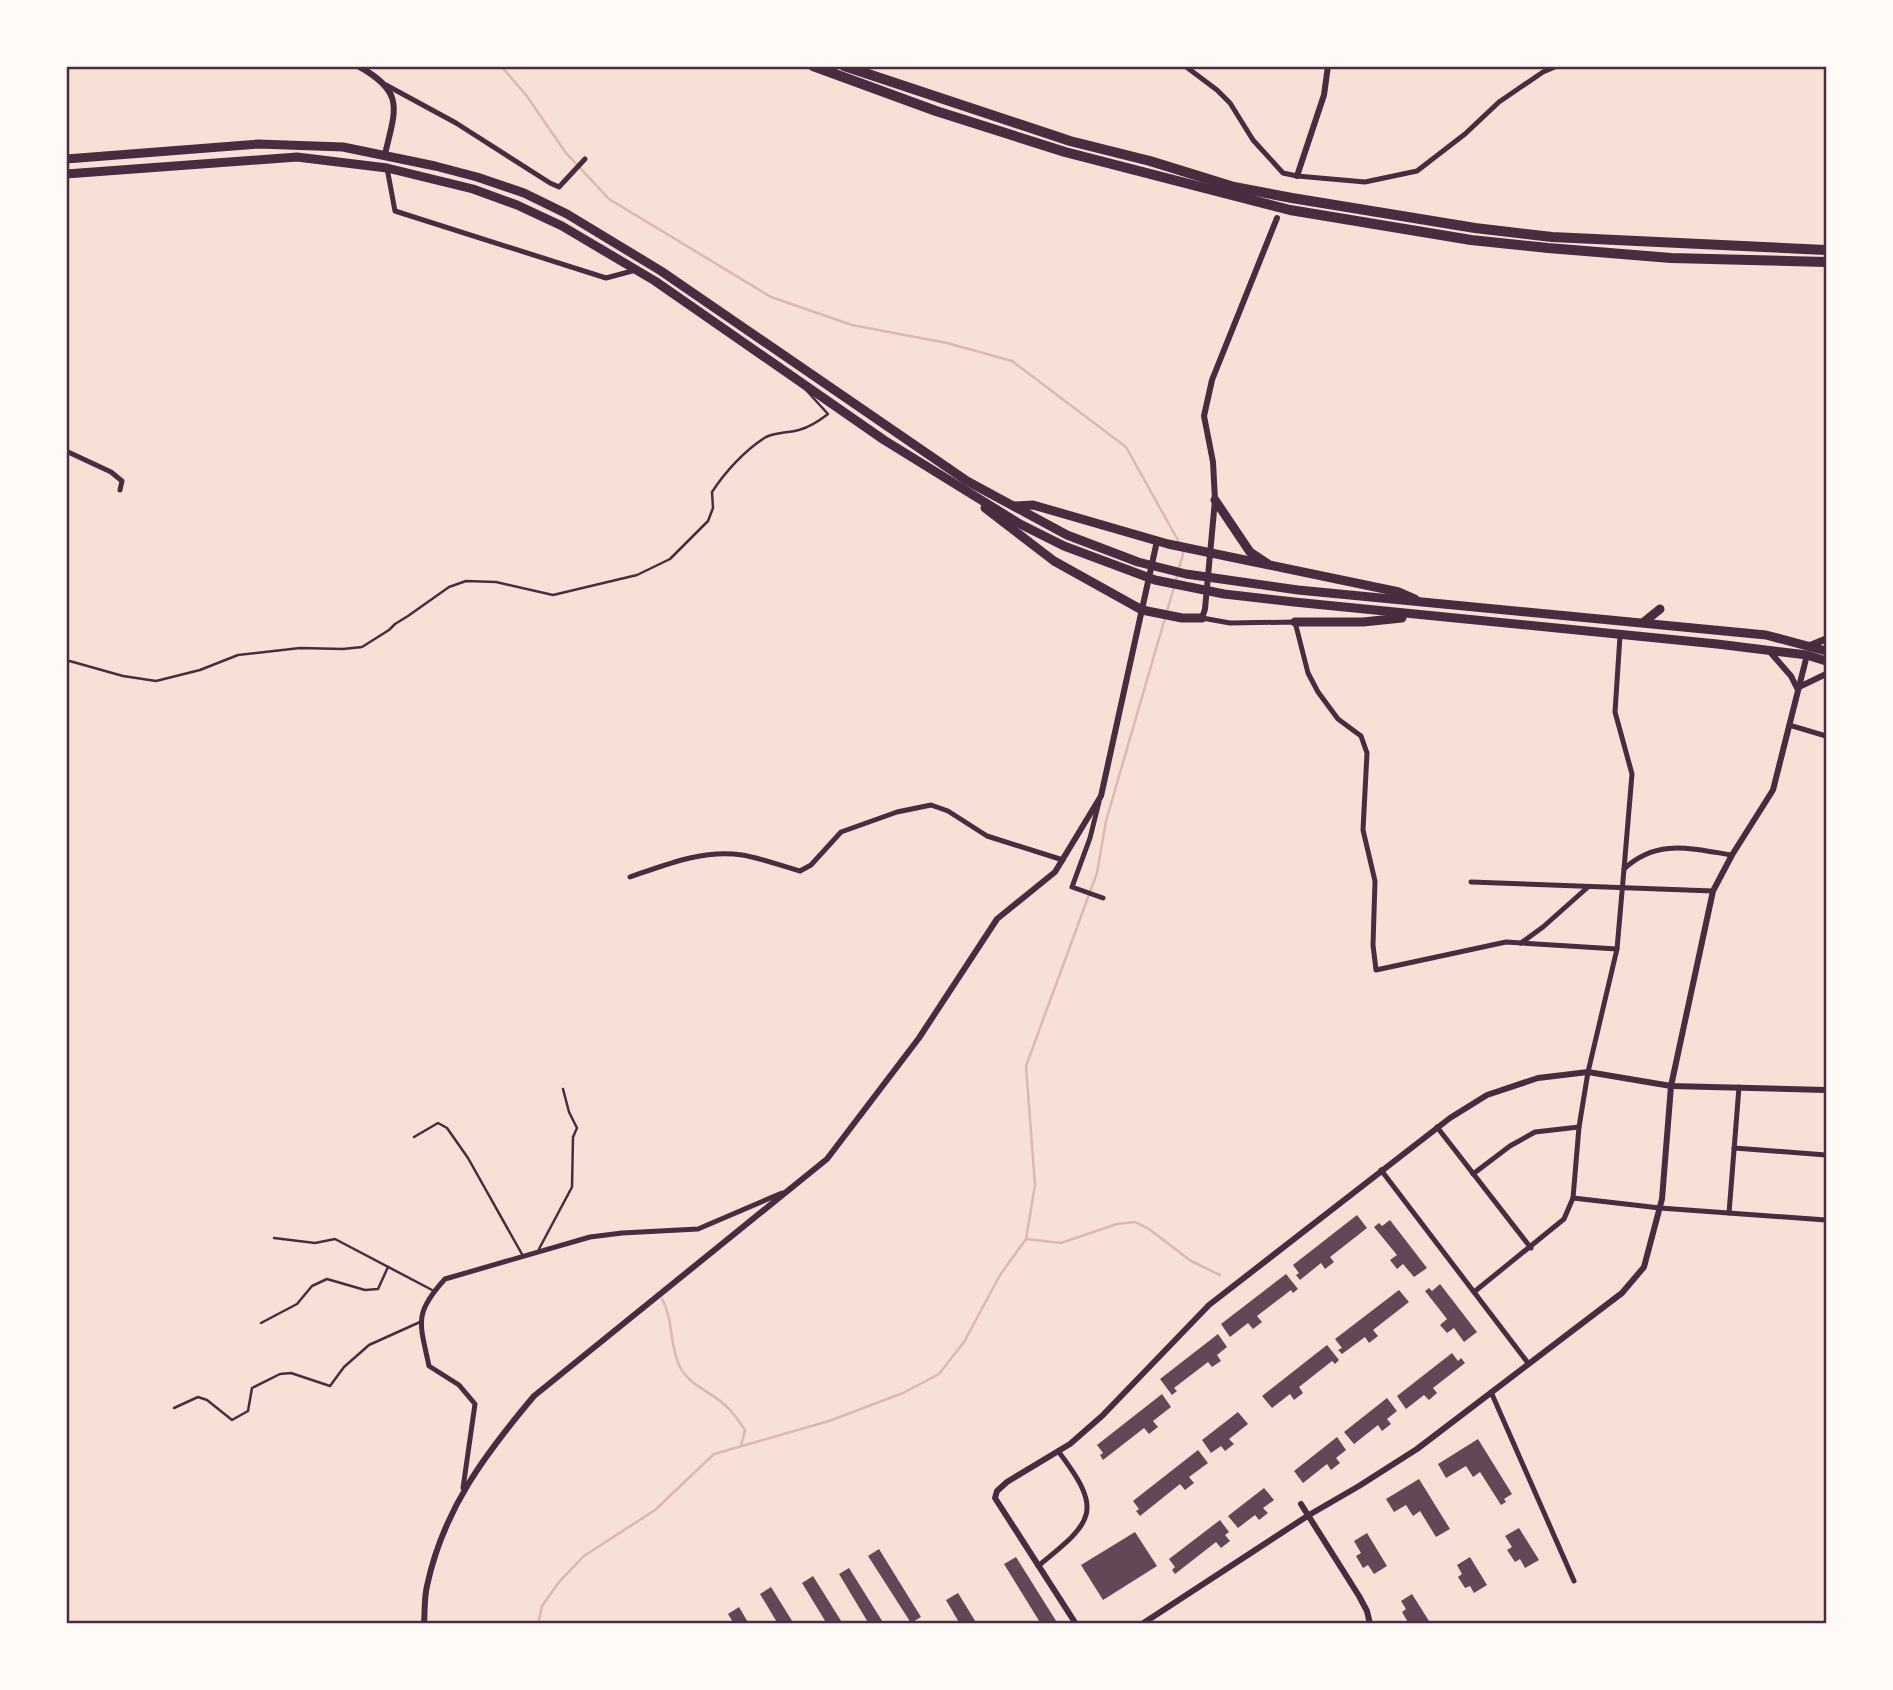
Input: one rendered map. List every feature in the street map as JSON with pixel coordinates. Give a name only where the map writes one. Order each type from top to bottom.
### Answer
[{"type":"highway","points":[[813,66],[936,111],[1065,152],[1300,212],[1471,240],[1548,248],[1671,258],[1826,262]]},
{"type":"highway","points":[[844,66],[1070,141],[1150,161],[1234,187],[1292,198],[1475,228],[1552,237],[1826,250]]},
{"type":"highway","points":[[66,159],[258,144],[343,146],[477,177],[524,194],[567,214],[661,271],[967,481],[1067,535],[1111,553],[1157,567],[1229,581],[1424,603],[1766,635],[1826,661]]},
{"type":"highway","points":[[385,154],[387,167]]},
{"type":"highway","points":[[66,174],[297,157],[387,167],[473,189],[517,205],[562,226],[636,270],[884,440],[1020,524],[1064,546],[1155,580],[1224,594],[1420,616],[1770,651],[1826,649]]},
{"type":"highway","points":[[962,489],[1054,561],[1142,610],[1182,618],[1202,618]]},
{"type":"highway","points":[[1215,500],[1250,552],[1272,567]]},
{"type":"highway","points":[[1012,507],[1033,505],[1168,544],[1399,592],[1424,603]]},
{"type":"highway","points":[[1644,622],[1660,609]]},
{"type":"highway","points":[[1295,622],[1363,622],[1420,616]]},
{"type":"highway","points":[[1620,636],[1621,621]]},
{"type":"main road","points":[[1808,651],[1826,639]]},
{"type":"street","points":[[358,66],[559,187],[583,161]]},
{"type":"street","points":[[1185,66],[1230,103],[1253,140],[1283,173],[1365,182],[1417,171],[1465,134],[1499,102],[1543,72],[1557,66]]},
{"type":"street","points":[[1297,176],[1324,95],[1328,66]]},
{"type":"street","points":[[385,154],[395,101],[386,85]]},
{"type":"street","points":[[387,167],[395,211],[606,278],[636,270]]},
{"type":"street","points":[[1277,218],[1212,380],[1204,416],[1213,462],[1215,500],[1202,618],[1230,623],[1295,622],[1308,673],[1318,692],[1339,719],[1361,736],[1367,753],[1363,830],[1375,881],[1373,945],[1376,970],[1506,942],[1618,949]]},
{"type":"street","points":[[66,451],[111,472],[122,481],[120,490]]},
{"type":"street","points":[[1101,897],[1072,887],[1090,838],[1101,796],[1157,541]]},
{"type":"street","points":[[1474,1292],[1564,1219],[1573,1198],[1579,1127],[1588,1072],[1618,949],[1632,774],[1615,712],[1620,636]]},
{"type":"street","points":[[1770,651],[1783,665],[1797,688]]},
{"type":"street","points":[[1142,1623],[1417,1449],[1622,1293],[1644,1267],[1662,1199],[1671,1086],[1713,891],[1773,790],[1808,651]]},
{"type":"street","points":[[1797,688],[1826,674]]},
{"type":"street","points":[[1789,725],[1826,736]]},
{"type":"street","points":[[424,1623],[426,1587],[443,1536],[463,1488],[498,1439],[534,1396],[827,1159],[919,1038],[997,919],[1055,872],[1101,796]]},
{"type":"street","points":[[630,877],[701,855],[740,855],[800,871],[811,865],[841,832],[897,812],[931,805],[948,811],[986,836],[1063,860]]},
{"type":"street","points":[[1624,869],[1637,857],[1655,850],[1691,848],[1732,855]]},
{"type":"street","points":[[1471,882],[1713,891]]},
{"type":"street","points":[[1520,943],[1543,927],[1588,887]]},
{"type":"street","points":[[1076,1623],[995,1498],[997,1491],[1058,1451],[1102,1416],[1209,1305],[1437,1127],[1487,1095],[1538,1078],[1588,1072],[1671,1086],[1826,1090]]},
{"type":"street","points":[[1730,1213],[1739,1087]]},
{"type":"street","points":[[1437,1127],[1531,1248]]},
{"type":"street","points":[[1473,1174],[1510,1146],[1535,1132],[1579,1127]]},
{"type":"street","points":[[1734,1148],[1826,1155]]},
{"type":"street","points":[[1381,1170],[1528,1363]]},
{"type":"street","points":[[463,1488],[475,1404],[459,1385],[429,1366],[419,1322],[429,1296],[445,1279],[590,1237],[698,1229],[791,1189]]},
{"type":"street","points":[[1573,1198],[1660,1208],[1826,1220]]},
{"type":"street","points":[[1491,1392],[1574,1581]]},
{"type":"street","points":[[1038,1566],[1079,1529],[1089,1511],[1086,1493],[1058,1451]]},
{"type":"street","points":[[1301,1504],[1367,1611],[1370,1623]]},
{"type":"lane","points":[[66,660],[123,676],[156,681],[200,670],[238,655],[300,648],[362,647],[449,587],[466,581],[496,582],[553,594],[636,575],[670,559],[708,521],[713,508],[712,492],[730,468],[747,453],[767,437],[815,424],[828,414],[789,373]]},
{"type":"lane","points":[[537,1252],[572,1187],[571,1153],[577,1128],[569,1112],[563,1089]]},
{"type":"lane","points":[[414,1137],[438,1124],[447,1128],[468,1158],[523,1256]]},
{"type":"lane","points":[[274,1238],[315,1243],[335,1239],[434,1291]]},
{"type":"lane","points":[[261,1323],[297,1304],[312,1286],[327,1279],[365,1290],[378,1289],[388,1267]]},
{"type":"lane","points":[[174,1408],[198,1397],[207,1400],[232,1420],[239,1418],[248,1411],[252,1388],[280,1374],[291,1373],[330,1386],[344,1367],[369,1345],[419,1322]]},
{"type":"building","points":[[1357,1215],[1367,1228],[1330,1257],[1334,1262],[1325,1269],[1321,1263],[1300,1280],[1293,1265]]},
{"type":"building","points":[[1390,1220],[1427,1268],[1414,1277],[1403,1264],[1397,1269],[1390,1260],[1397,1255],[1374,1227],[1379,1223],[1382,1226]]},
{"type":"building","points":[[1286,1274],[1298,1289],[1293,1293],[1291,1290],[1257,1316],[1262,1322],[1253,1329],[1248,1323],[1230,1337],[1221,1324]]},
{"type":"building","points":[[1440,1284],[1477,1332],[1464,1342],[1454,1328],[1447,1333],[1440,1325],[1447,1319],[1425,1291],[1429,1288],[1432,1291]]},
{"type":"building","points":[[1399,1290],[1409,1302],[1373,1330],[1378,1336],[1369,1343],[1365,1337],[1342,1354],[1338,1350],[1342,1348],[1335,1339]]},
{"type":"building","points":[[1218,1334],[1227,1347],[1217,1355],[1221,1361],[1212,1367],[1208,1362],[1174,1388],[1177,1391],[1172,1395],[1160,1379]]},
{"type":"building","points":[[1327,1345],[1339,1360],[1335,1364],[1332,1361],[1299,1387],[1303,1393],[1294,1400],[1290,1394],[1272,1408],[1262,1396]]},
{"type":"building","points":[[1452,1353],[1458,1361],[1461,1358],[1465,1363],[1433,1388],[1437,1393],[1429,1400],[1424,1395],[1406,1409],[1397,1396]]},
{"type":"building","points":[[1162,1394],[1171,1407],[1153,1421],[1158,1427],[1149,1434],[1144,1428],[1103,1460],[1100,1455],[1103,1453],[1097,1445]]},
{"type":"building","points":[[1387,1398],[1397,1411],[1387,1419],[1391,1424],[1382,1431],[1378,1425],[1354,1444],[1344,1432]]},
{"type":"building","points":[[1238,1412],[1248,1424],[1229,1439],[1234,1444],[1225,1451],[1221,1446],[1211,1453],[1202,1440]]},
{"type":"building","points":[[1337,1437],[1346,1450],[1336,1458],[1340,1463],[1331,1470],[1327,1464],[1303,1483],[1294,1471]]},
{"type":"building","points":[[1478,1439],[1512,1494],[1504,1499],[1506,1502],[1501,1505],[1480,1472],[1473,1477],[1466,1466],[1446,1478],[1438,1464]]},
{"type":"building","points":[[1198,1450],[1208,1463],[1189,1477],[1194,1483],[1185,1490],[1180,1484],[1140,1516],[1133,1501]]},
{"type":"building","points":[[1419,1479],[1450,1529],[1436,1537],[1420,1511],[1413,1516],[1406,1505],[1394,1512],[1386,1499]]},
{"type":"building","points":[[1264,1488],[1274,1500],[1263,1508],[1268,1513],[1259,1520],[1255,1515],[1238,1528],[1228,1516]]},
{"type":"building","points":[[1220,1520],[1229,1532],[1225,1535],[1230,1541],[1221,1548],[1216,1542],[1175,1574],[1172,1570],[1175,1567],[1169,1559]]},
{"type":"building","points":[[1519,1528],[1539,1560],[1525,1568],[1520,1559],[1515,1562],[1507,1550],[1512,1547],[1505,1536]]},
{"type":"building","points":[[1135,1532],[1157,1566],[1103,1600],[1081,1565]]},
{"type":"building","points":[[1367,1533],[1387,1566],[1374,1574],[1368,1565],[1363,1568],[1356,1556],[1361,1553],[1354,1541]]},
{"type":"building","points":[[879,1549],[921,1617],[911,1623],[868,1556]]},
{"type":"building","points":[[1016,1557],[1058,1624],[1041,1624],[1004,1564]]},
{"type":"building","points":[[1470,1557],[1487,1585],[1474,1593],[1470,1586],[1465,1588],[1458,1577],[1462,1574],[1457,1565]]},
{"type":"building","points":[[849,1568],[884,1624],[869,1624],[839,1574]]},
{"type":"building","points":[[813,1576],[843,1624],[827,1624],[802,1583]]},
{"type":"building","points":[[771,1587],[794,1624],[778,1624],[760,1594]]},
{"type":"building","points":[[958,1593],[977,1624],[960,1624],[946,1600]]},
{"type":"building","points":[[1412,1594],[1429,1621],[1424,1624],[1415,1624],[1414,1621],[1409,1624],[1402,1612],[1406,1609],[1401,1601]]},
{"type":"building","points":[[739,1607],[749,1624],[734,1624],[728,1614]]},
{"type":"waterway","points":[[501,66],[526,95],[566,153],[609,199],[771,297],[852,325],[947,343],[1012,361],[1126,447],[1180,544]]},
{"type":"waterway","points":[[1176,580],[1184,550]]},
{"type":"waterway","points":[[538,1624],[542,1606],[559,1582],[584,1556],[655,1510],[714,1454],[829,1421],[903,1393],[939,1374],[964,1342],[1000,1275],[1026,1239],[1035,1185],[1026,1066],[1097,873],[1106,821],[1174,587]]},
{"type":"waterway","points":[[1026,1239],[1061,1243],[1117,1224],[1135,1222],[1149,1229],[1191,1261],[1220,1275]]},
{"type":"waterway","points":[[662,1299],[680,1367],[689,1379],[719,1400],[736,1417],[745,1430],[741,1446]]}]
